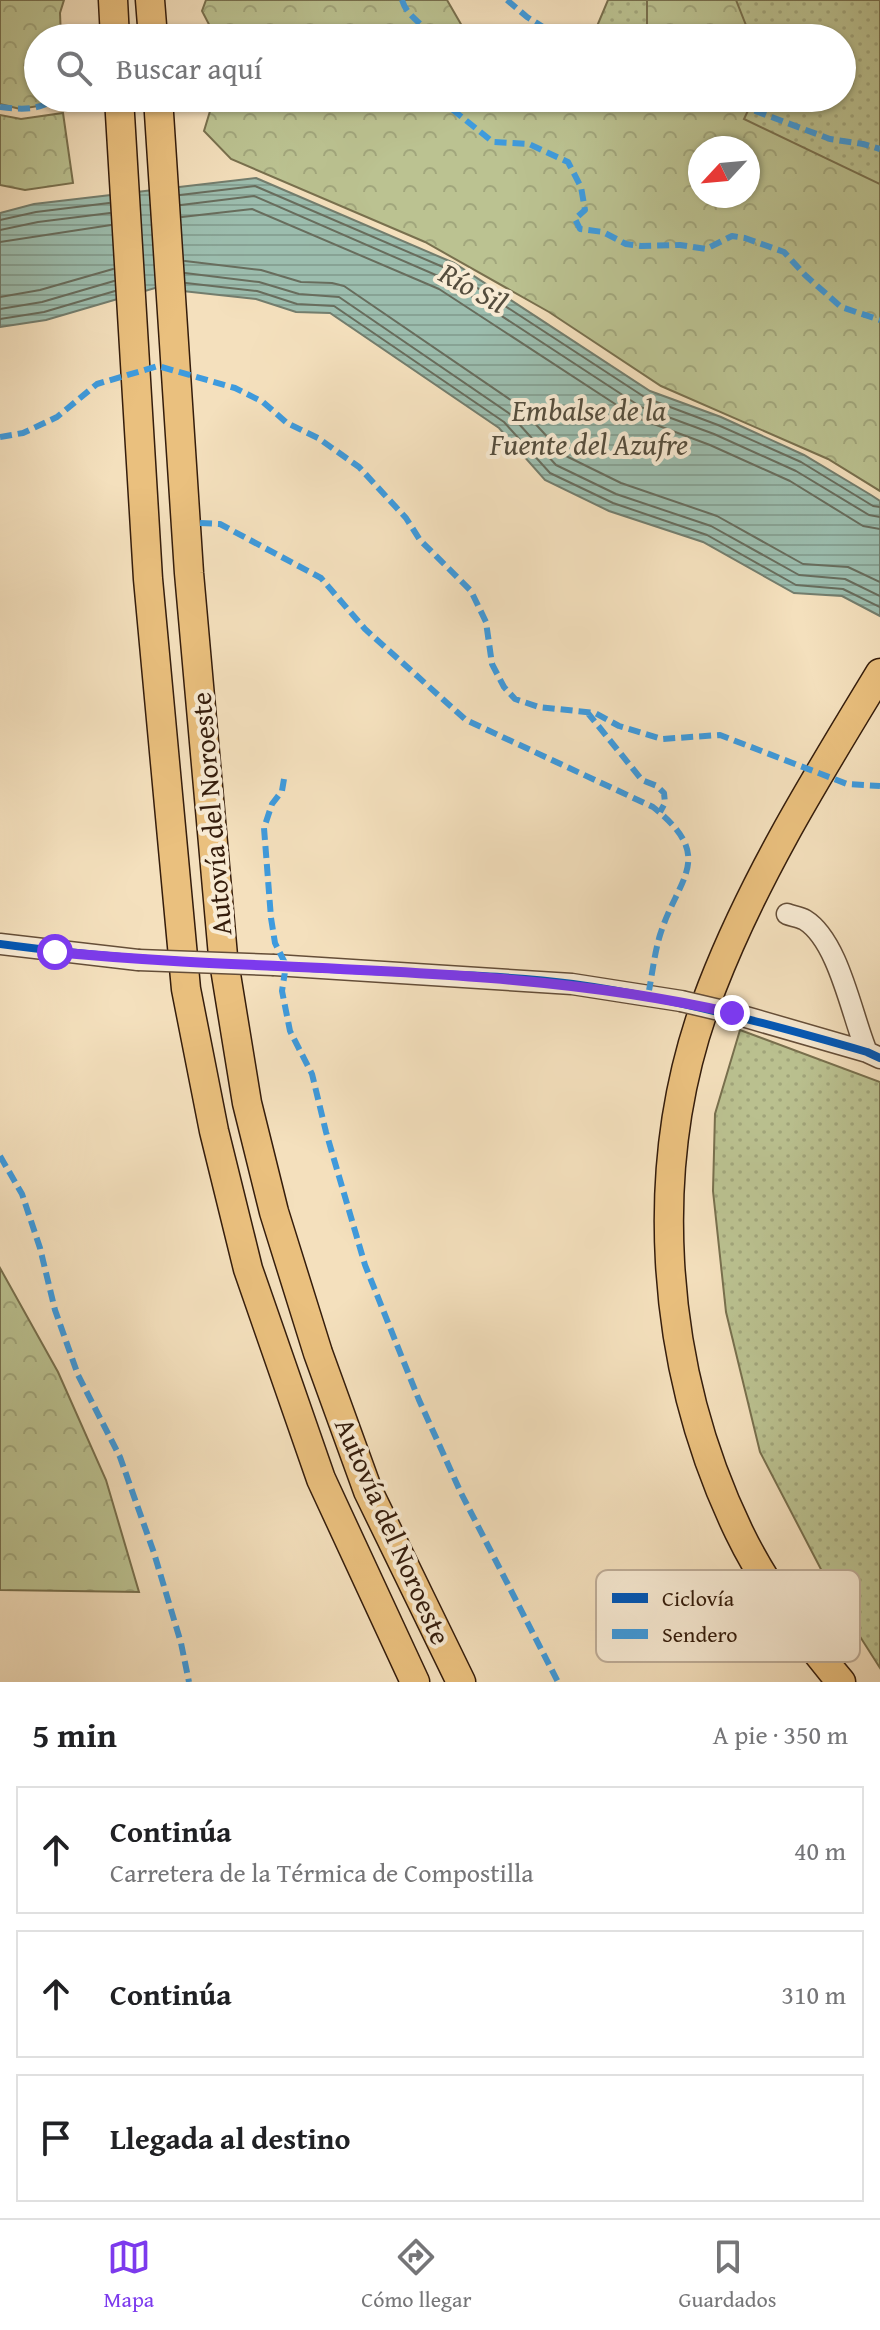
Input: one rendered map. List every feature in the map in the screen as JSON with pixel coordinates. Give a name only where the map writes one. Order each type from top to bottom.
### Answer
[{"type":"highway","points":[[113,0],[114,24]]},
{"type":"highway","points":[[150,0],[152,24]]},
{"type":"highway","name":"Autovía del Noroeste","points":[[120,112],[148,579],[186,989],[214,1131],[248,1269],[321,1479],[415,1682]]},
{"type":"highway","name":"Autovía del Noroeste","points":[[159,112],[189,573],[223,956],[247,1103],[267,1185],[318,1353],[368,1491],[461,1682]]},
{"type":"highway","points":[[762,1570],[740,1533],[700,1433],[684,1376],[674,1315],[670,1227],[674,1134],[688,1057],[711,987],[758,883],[807,793],[880,673]]},
{"type":"highway","points":[[824,1662],[841,1682]]},
{"type":"street","points":[[787,914],[804,920],[818,932],[830,951],[874,1055]]},
{"type":"street","points":[[0,944],[138,960],[274,965],[572,984],[681,1001],[874,1055]]},
{"type":"green space","points":[[0,0],[64,0],[60,24],[24,24],[24,108],[0,104]]},
{"type":"green space","points":[[206,0],[447,0],[461,24],[209,24],[202,11]]},
{"type":"green space","points":[[608,0],[880,0],[880,279],[760,204],[760,136],[688,136],[688,141],[637,112],[856,112],[856,24],[598,24]]},
{"type":"green space","points":[[647,0],[736,0],[745,24],[647,24]]},
{"type":"green space","points":[[210,112],[747,112],[744,119],[880,184],[880,491],[828,459],[661,386],[549,312],[425,242],[231,159],[204,131]]},
{"type":"green space","points":[[63,113],[73,183],[25,190],[0,185],[0,115],[21,119]]},
{"type":"green space","points":[[740,1030],[880,1082],[880,1668],[860,1637],[860,1570],[821,1570],[760,1452],[726,1312],[713,1191],[715,1114]]},
{"type":"green space","points":[[0,1268],[58,1372],[106,1480],[139,1592],[0,1590]]},
{"type":"water","name":"Embalse de la Fuente del Azufre","points":[[256,178],[454,263],[650,391],[721,417],[804,455],[880,501],[880,616],[842,596],[794,593],[703,542],[609,511],[545,480],[499,428],[330,313],[296,312],[256,299],[155,288],[46,320],[0,327],[0,213],[34,204]]},
{"type":"marked path","points":[[402,0],[420,24]]},
{"type":"marked path","points":[[507,0],[538,24]]},
{"type":"marked path","points":[[0,107],[24,108]]},
{"type":"marked path","points":[[456,112],[493,142],[529,144],[568,162],[581,187],[585,210],[575,219],[580,229],[603,232],[626,244],[641,246],[680,245],[706,249],[732,236],[745,238],[784,252],[841,307],[880,320]]},
{"type":"marked path","points":[[758,112],[830,139],[880,149]]},
{"type":"marked path","points":[[0,437],[23,433],[57,417],[97,384],[158,366],[235,388],[263,402],[287,423],[318,438],[359,467],[406,518],[420,540],[471,591],[486,622],[492,664],[504,687],[515,699],[539,707],[595,713],[619,726],[662,739],[720,735],[847,784],[880,786]]},
{"type":"marked path","points":[[200,523],[220,524],[321,578],[365,629],[466,720],[653,807],[672,825],[684,840],[687,868],[660,935],[648,996]]},
{"type":"marked path","points":[[587,712],[642,780],[657,786],[664,793],[665,803],[660,812]]},
{"type":"marked path","points":[[284,779],[282,791],[272,804],[264,828],[271,918],[275,943],[286,965],[282,991],[290,1031],[312,1074],[365,1265],[419,1400],[461,1493],[558,1682]]},
{"type":"marked path","points":[[0,1156],[22,1194],[40,1248],[55,1310],[78,1375],[120,1457],[154,1553],[181,1643],[189,1682]]},
{"type":"cycle path","points":[[0,944],[147,959],[482,976],[573,984],[722,1013],[880,1058]]},
{"type":"route","points":[[55,952],[138,960],[274,965],[572,984],[681,1001],[732,1013]]},
{"type":"water label","name":"Río Sil","points":[[473,288]]}]
